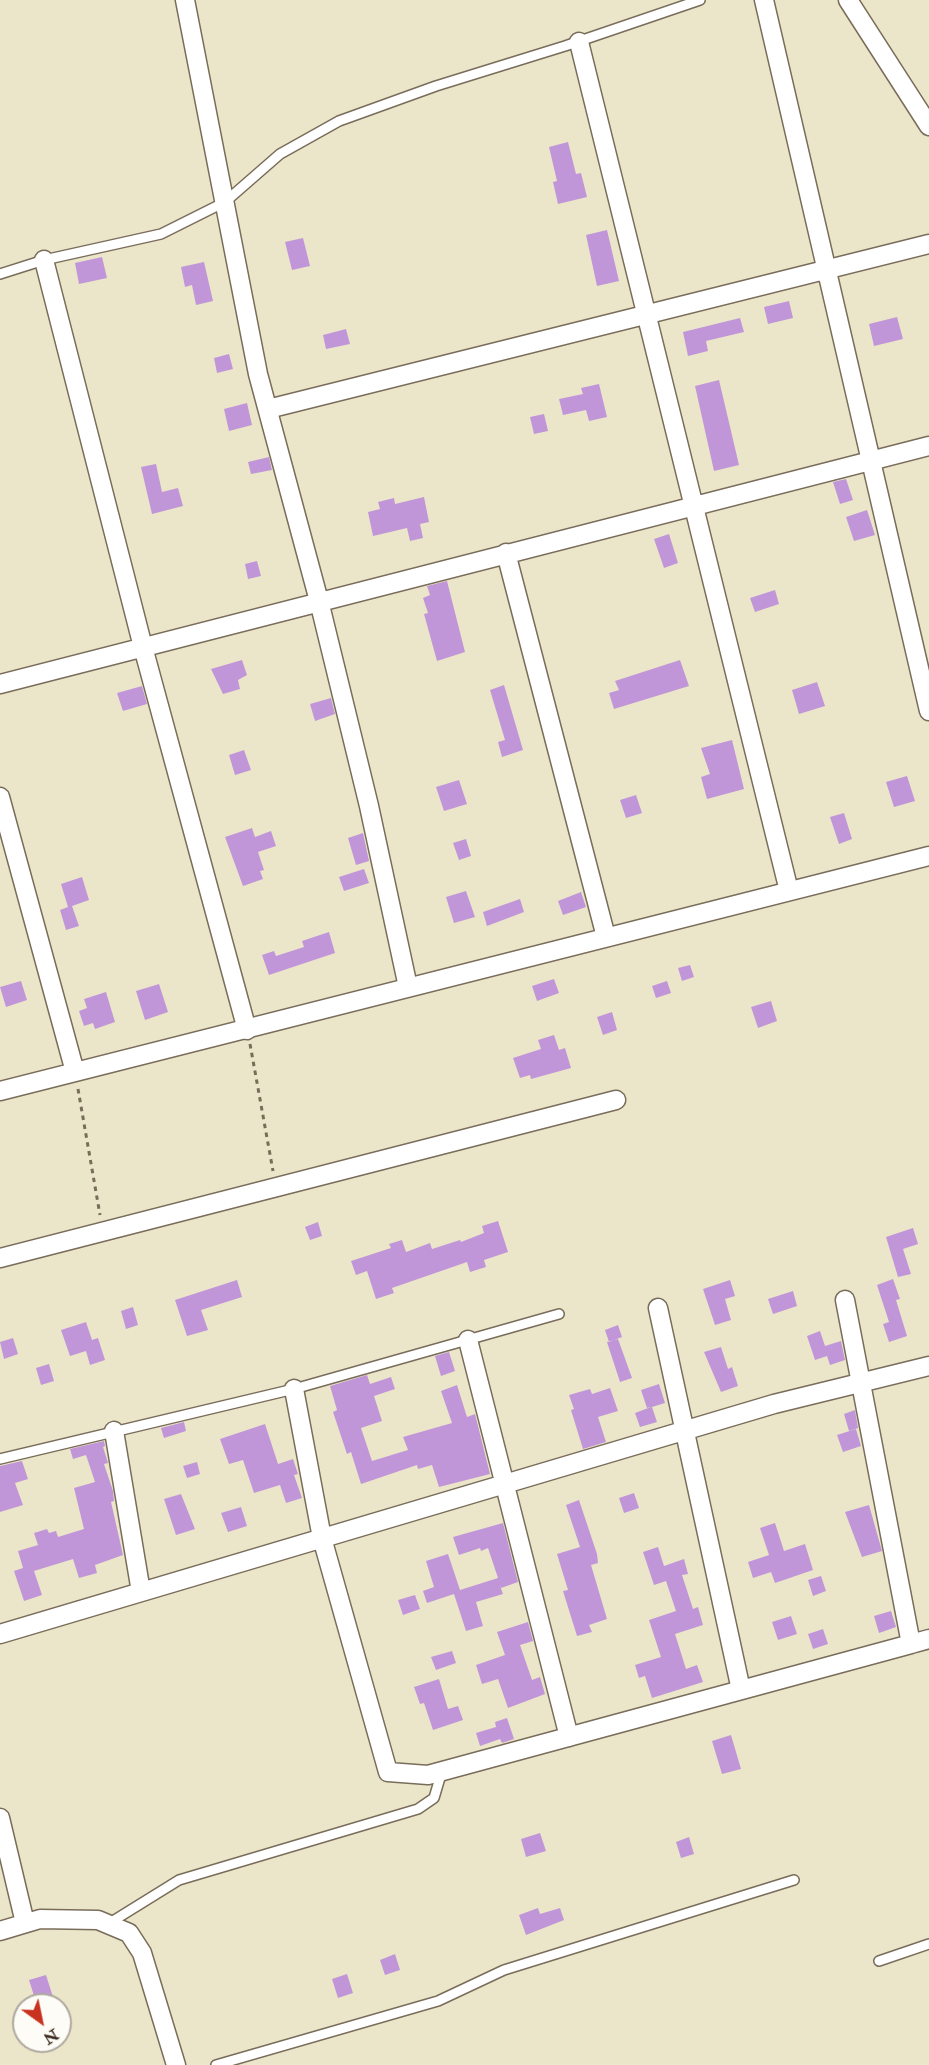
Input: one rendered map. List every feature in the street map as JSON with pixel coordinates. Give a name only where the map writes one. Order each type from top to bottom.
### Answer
[{"type":"street","points":[[185,0],[268,409],[319,601],[369,806],[408,987]]},
{"type":"street","points":[[764,0],[871,461],[921,644],[929,711]]},
{"type":"street","points":[[848,0],[929,126]]},
{"type":"street","points":[[579,42],[789,891]]},
{"type":"street","points":[[268,409],[929,244]]},
{"type":"street","points":[[44,260],[143,647],[247,1030]]},
{"type":"street","points":[[0,684],[929,446]]},
{"type":"street","points":[[506,553],[606,937]]},
{"type":"street","points":[[0,797],[75,1072]]},
{"type":"street","points":[[0,1091],[929,856]]},
{"type":"street","points":[[0,1258],[616,1100]]},
{"type":"street","points":[[294,1389],[322,1538],[388,1772],[428,1775],[920,1641],[860,1383],[846,1300]]},
{"type":"street","points":[[658,1308],[741,1690]]},
{"type":"street","points":[[468,1340],[503,1485],[569,1737]]},
{"type":"street","points":[[0,1634],[774,1404],[929,1366]]},
{"type":"street","points":[[114,1431],[141,1592]]},
{"type":"street","points":[[0,1818],[25,1923]]},
{"type":"street","points":[[0,1931],[40,1919],[98,1920],[129,1933],[142,1953],[176,2065]]},
{"type":"lane","points":[[0,274],[44,260],[161,234],[225,202],[280,154],[339,121],[436,86],[579,42],[700,0]]},
{"type":"lane","points":[[0,1459],[294,1389],[559,1314]]},
{"type":"lane","points":[[108,1924],[179,1880],[418,1809],[434,1798],[442,1771]]},
{"type":"lane","points":[[216,2065],[438,2001],[504,1970],[794,1880]]},
{"type":"lane","points":[[879,1961],[929,1944]]},
{"type":"path","points":[[247,1030],[276,1187]]},
{"type":"path","points":[[75,1072],[103,1232]]},
{"type":"building","points":[[568,142],[576,174],[581,173],[587,197],[558,204],[553,182],[557,181],[549,147]]},
{"type":"building","points":[[607,230],[619,281],[597,286],[586,235]]},
{"type":"building","points":[[303,238],[310,266],[292,270],[285,242]]},
{"type":"building","points":[[102,257],[107,278],[79,284],[75,263]]},
{"type":"building","points":[[204,262],[213,301],[196,305],[192,285],[185,287],[181,267]]},
{"type":"building","points":[[789,301],[793,318],[768,324],[764,307]]},
{"type":"building","points":[[897,317],[903,339],[874,346],[869,324]]},
{"type":"building","points":[[740,318],[744,332],[706,341],[708,351],[688,356],[683,332]]},
{"type":"building","points":[[346,329],[350,344],[326,349],[323,335]]},
{"type":"building","points":[[229,354],[233,369],[217,373],[214,358]]},
{"type":"building","points":[[719,380],[739,465],[714,471],[695,386]]},
{"type":"building","points":[[599,384],[607,417],[589,421],[586,410],[563,415],[559,399],[583,394],[581,388]]},
{"type":"building","points":[[247,403],[252,425],[229,431],[224,409]]},
{"type":"building","points":[[544,414],[548,431],[534,434],[530,417]]},
{"type":"building","points":[[269,457],[272,470],[251,474],[248,462]]},
{"type":"building","points":[[156,464],[162,492],[178,488],[183,506],[152,514],[141,467]]},
{"type":"building","points":[[846,479],[853,500],[840,504],[833,482]]},
{"type":"building","points":[[424,497],[429,522],[420,524],[423,538],[410,541],[407,528],[373,536],[368,512],[380,509],[378,502],[394,498],[395,504]]},
{"type":"building","points":[[867,510],[875,535],[854,541],[846,517]]},
{"type":"building","points":[[669,534],[678,563],[664,568],[654,539]]},
{"type":"building","points":[[257,561],[261,576],[248,579],[245,564]]},
{"type":"building","points":[[447,581],[465,652],[437,661],[424,614],[428,613],[423,598],[430,595],[427,586]]},
{"type":"building","points":[[775,590],[779,604],[755,612],[750,598]]},
{"type":"building","points":[[242,660],[247,675],[238,680],[240,689],[223,694],[211,669]]},
{"type":"building","points":[[680,660],[689,686],[614,709],[609,693],[619,690],[615,681]]},
{"type":"building","points":[[817,682],[825,706],[799,714],[792,690]]},
{"type":"building","points":[[504,685],[523,750],[502,757],[498,742],[505,740],[490,690]]},
{"type":"building","points":[[142,686],[147,704],[123,711],[117,693]]},
{"type":"building","points":[[331,698],[335,714],[315,721],[310,704]]},
{"type":"building","points":[[732,740],[744,789],[707,799],[701,777],[710,774],[701,748]]},
{"type":"building","points":[[244,750],[251,770],[235,775],[229,755]]},
{"type":"building","points":[[907,776],[915,801],[894,807],[886,782]]},
{"type":"building","points":[[459,780],[467,804],[444,811],[436,787]]},
{"type":"building","points":[[636,795],[642,813],[626,818],[620,800]]},
{"type":"building","points":[[844,813],[852,839],[839,844],[830,817]]},
{"type":"building","points":[[252,828],[255,837],[271,831],[276,846],[258,852],[264,870],[260,871],[263,879],[243,886],[225,837]]},
{"type":"building","points":[[363,833],[369,861],[356,865],[348,838]]},
{"type":"building","points":[[466,839],[471,856],[459,860],[453,843]]},
{"type":"building","points":[[364,869],[369,883],[344,891],[339,877]]},
{"type":"building","points":[[82,877],[89,900],[72,906],[79,926],[66,930],[60,910],[68,907],[61,884]]},
{"type":"building","points":[[466,891],[475,917],[454,923],[446,897]]},
{"type":"building","points":[[581,892],[586,907],[563,915],[558,901]]},
{"type":"building","points":[[520,899],[524,912],[487,926],[483,912]]},
{"type":"building","points":[[329,932],[335,953],[269,975],[262,955],[274,951],[276,956],[304,947],[302,941]]},
{"type":"building","points":[[690,965],[694,977],[682,981],[678,968]]},
{"type":"building","points":[[554,979],[559,993],[537,1001],[532,986]]},
{"type":"building","points":[[21,981],[27,1000],[6,1007],[0,987]]},
{"type":"building","points":[[667,981],[671,993],[656,998],[652,986]]},
{"type":"building","points":[[159,984],[168,1012],[145,1020],[136,991]]},
{"type":"building","points":[[106,992],[115,1022],[95,1029],[93,1023],[84,1026],[79,1011],[87,1008],[84,999]]},
{"type":"building","points":[[771,1001],[777,1021],[758,1028],[751,1007]]},
{"type":"building","points":[[612,1012],[617,1030],[603,1035],[597,1017]]},
{"type":"building","points":[[554,1035],[559,1050],[565,1048],[571,1068],[531,1079],[530,1075],[520,1078],[513,1058],[541,1049],[538,1040]]},
{"type":"building","points":[[498,1221],[508,1252],[484,1260],[486,1267],[470,1272],[467,1262],[392,1288],[394,1293],[376,1299],[367,1271],[356,1275],[351,1261],[391,1248],[389,1244],[402,1240],[406,1252],[430,1243],[432,1249],[460,1240],[461,1242],[484,1233],[482,1226]]},
{"type":"building","points":[[318,1222],[322,1236],[310,1240],[305,1227]]},
{"type":"building","points":[[913,1228],[918,1244],[903,1249],[911,1274],[898,1277],[886,1237]]},
{"type":"building","points":[[893,1279],[900,1299],[896,1300],[907,1336],[889,1342],[883,1324],[889,1322],[877,1285]]},
{"type":"building","points":[[237,1280],[242,1297],[201,1310],[208,1330],[187,1336],[175,1300]]},
{"type":"building","points":[[730,1280],[735,1296],[725,1299],[731,1320],[715,1325],[703,1289]]},
{"type":"building","points":[[793,1291],[797,1306],[773,1314],[768,1299]]},
{"type":"building","points":[[133,1307],[138,1325],[126,1329],[121,1311]]},
{"type":"building","points":[[86,1322],[92,1340],[98,1338],[105,1360],[90,1365],[86,1351],[70,1356],[61,1330]]},
{"type":"building","points":[[618,1325],[622,1337],[609,1342],[605,1330]]},
{"type":"building","points":[[820,1331],[825,1346],[841,1341],[845,1360],[830,1365],[827,1356],[815,1360],[807,1336]]},
{"type":"building","points":[[13,1338],[18,1354],[4,1359],[0,1342]]},
{"type":"building","points":[[618,1339],[632,1378],[620,1382],[607,1342]]},
{"type":"building","points":[[721,1347],[728,1369],[732,1367],[738,1386],[721,1392],[704,1352]]},
{"type":"building","points":[[449,1352],[455,1371],[441,1376],[435,1356]]},
{"type":"building","points":[[49,1364],[54,1381],[41,1385],[36,1368]]},
{"type":"building","points":[[367,1375],[370,1384],[391,1377],[395,1389],[374,1396],[382,1421],[361,1428],[372,1461],[408,1450],[403,1437],[452,1423],[441,1391],[457,1385],[467,1417],[475,1414],[490,1474],[439,1487],[432,1465],[418,1469],[417,1465],[361,1484],[351,1452],[347,1454],[333,1412],[337,1410],[330,1386]]},
{"type":"building","points":[[659,1384],[665,1403],[652,1407],[657,1422],[640,1427],[635,1413],[651,1407],[647,1408],[641,1390]]},
{"type":"building","points":[[610,1388],[618,1411],[598,1417],[606,1442],[583,1449],[571,1410],[574,1409],[569,1395],[590,1389],[592,1394]]},
{"type":"building","points":[[855,1410],[858,1428],[849,1431],[844,1414]]},
{"type":"building","points":[[184,1422],[186,1431],[164,1438],[161,1428]]},
{"type":"building","points":[[265,1424],[278,1464],[293,1459],[298,1474],[294,1475],[302,1498],[286,1503],[280,1485],[254,1493],[243,1460],[229,1464],[220,1439]]},
{"type":"building","points":[[856,1429],[861,1446],[843,1452],[837,1435]]},
{"type":"building","points":[[104,1441],[105,1446],[103,1447],[108,1463],[104,1464],[113,1491],[114,1501],[111,1502],[123,1555],[95,1565],[97,1573],[79,1578],[73,1559],[34,1571],[42,1595],[24,1601],[14,1571],[23,1568],[18,1551],[38,1545],[34,1533],[47,1529],[49,1533],[56,1531],[58,1537],[84,1529],[74,1488],[95,1482],[86,1455],[73,1459],[70,1449]]},
{"type":"building","points":[[22,1461],[28,1479],[15,1483],[23,1505],[0,1512],[0,1466]]},
{"type":"building","points":[[197,1462],[200,1474],[187,1478],[183,1466]]},
{"type":"building","points":[[634,1493],[639,1508],[624,1513],[619,1498]]},
{"type":"building","points":[[181,1494],[195,1529],[176,1535],[164,1499]]},
{"type":"building","points":[[579,1500],[597,1554],[598,1563],[591,1565],[607,1619],[589,1625],[592,1632],[577,1636],[563,1591],[568,1590],[557,1554],[580,1547],[566,1505]]},
{"type":"building","points":[[869,1505],[882,1551],[862,1557],[845,1512]]},
{"type":"building","points":[[241,1507],[247,1526],[228,1532],[221,1513]]},
{"type":"building","points":[[503,1523],[518,1582],[501,1588],[499,1583],[503,1594],[476,1602],[483,1626],[466,1631],[454,1594],[427,1603],[423,1591],[434,1587],[426,1561],[448,1554],[460,1590],[498,1578],[488,1548],[481,1551],[480,1548],[459,1555],[453,1537]]},
{"type":"building","points":[[775,1523],[784,1551],[805,1544],[813,1570],[775,1583],[771,1572],[753,1578],[748,1562],[769,1555],[760,1528]]},
{"type":"building","points":[[658,1547],[664,1566],[684,1559],[688,1574],[682,1575],[693,1609],[698,1607],[703,1625],[675,1634],[686,1669],[697,1665],[703,1682],[652,1698],[645,1676],[639,1678],[635,1665],[661,1657],[649,1620],[676,1611],[666,1581],[654,1585],[643,1552]]},
{"type":"building","points":[[821,1576],[826,1591],[813,1596],[808,1580]]},
{"type":"building","points":[[415,1595],[420,1609],[403,1615],[398,1600]]},
{"type":"building","points":[[891,1611],[896,1627],[879,1633],[874,1616]]},
{"type":"building","points":[[791,1616],[797,1634],[778,1640],[772,1622]]},
{"type":"building","points":[[528,1622],[533,1641],[520,1645],[532,1680],[540,1677],[545,1694],[508,1708],[498,1679],[482,1684],[476,1665],[505,1655],[497,1632]]},
{"type":"building","points":[[823,1629],[828,1644],[813,1649],[808,1634]]},
{"type":"building","points":[[452,1651],[456,1663],[436,1670],[431,1657]]},
{"type":"building","points":[[439,1679],[448,1709],[458,1706],[463,1720],[433,1730],[424,1703],[420,1704],[414,1687]]},
{"type":"building","points":[[507,1718],[514,1739],[502,1743],[500,1739],[480,1746],[476,1733],[496,1727],[495,1722]]},
{"type":"building","points":[[731,1735],[741,1769],[722,1774],[712,1741]]},
{"type":"building","points":[[540,1833],[546,1851],[526,1857],[521,1839]]},
{"type":"building","points":[[689,1837],[694,1854],[681,1858],[676,1842]]},
{"type":"building","points":[[538,1908],[540,1914],[560,1908],[564,1920],[526,1935],[519,1915]]},
{"type":"building","points":[[395,1954],[400,1970],[385,1975],[380,1960]]},
{"type":"building","points":[[347,1974],[353,1993],[338,1998],[332,1979]]},
{"type":"building","points":[[46,1975],[52,1993],[33,1993],[29,1980]]}]
